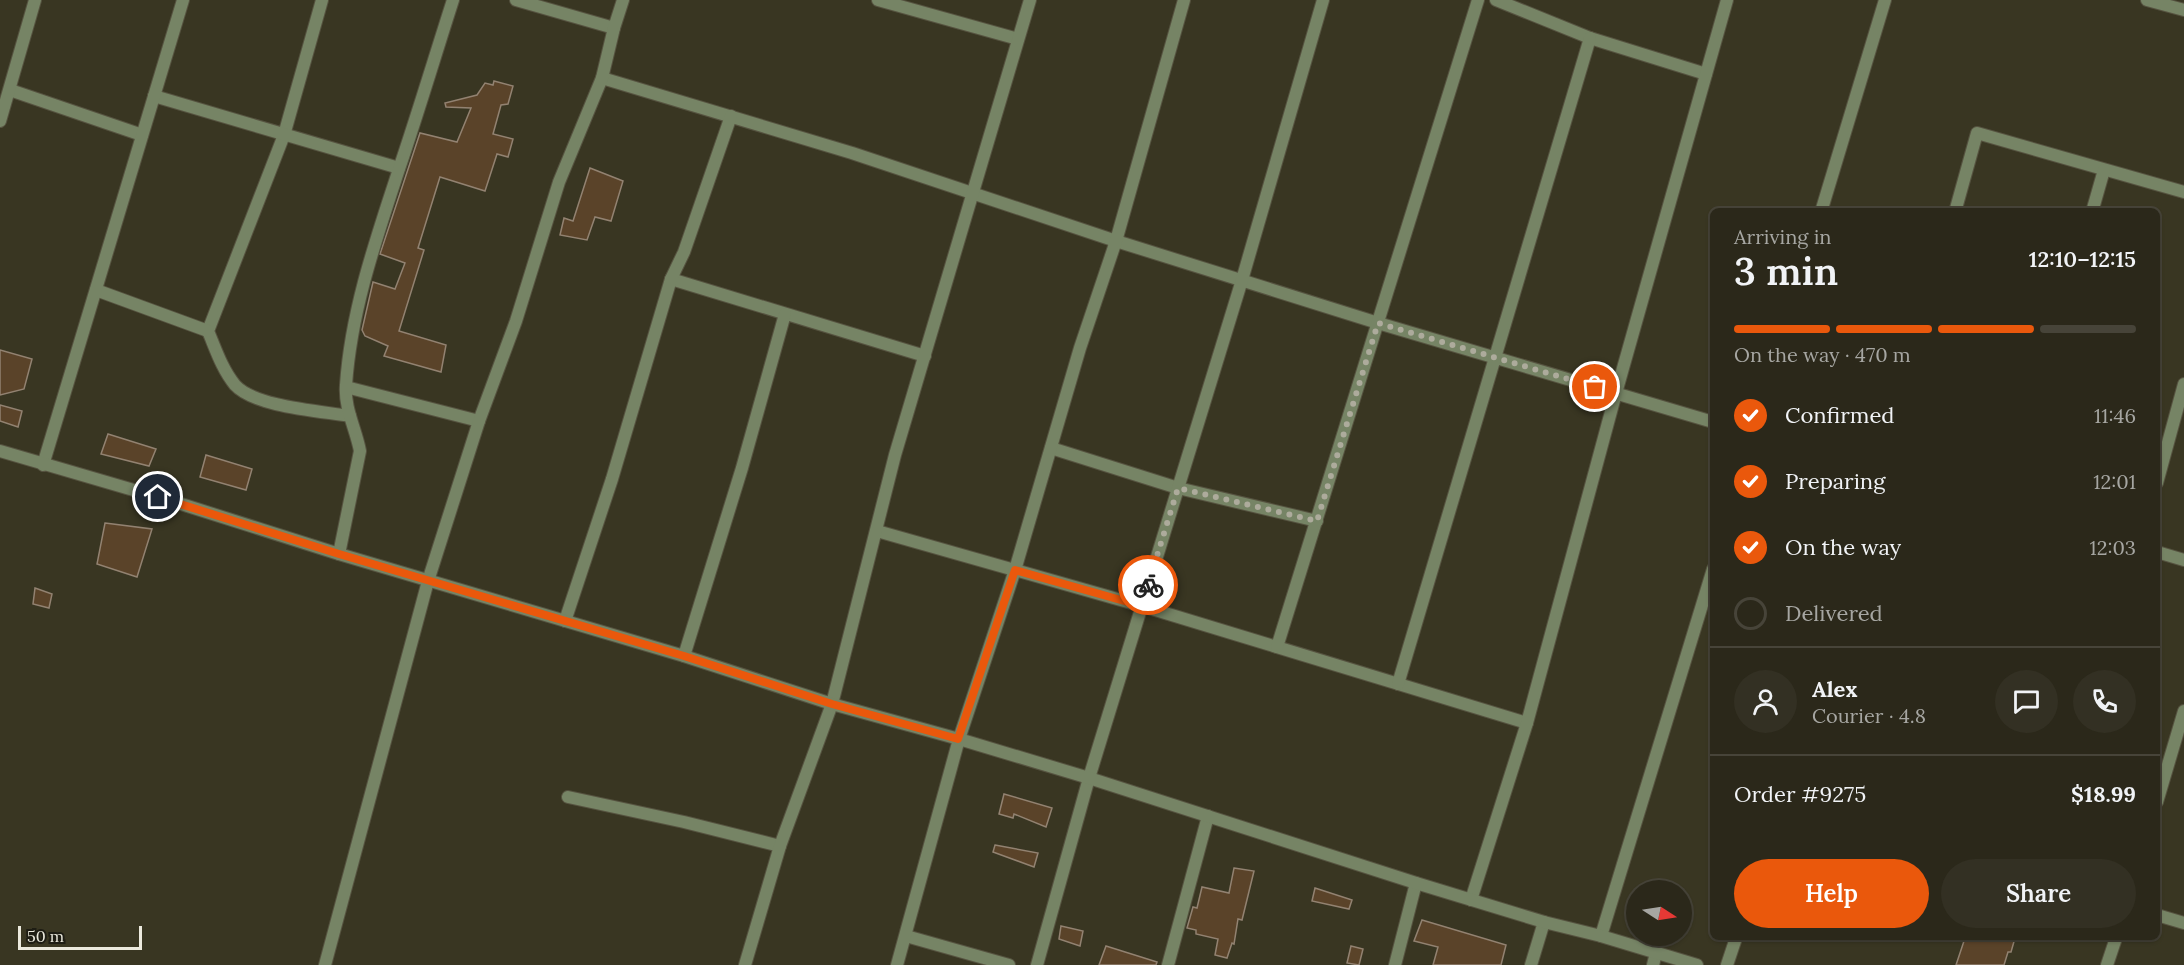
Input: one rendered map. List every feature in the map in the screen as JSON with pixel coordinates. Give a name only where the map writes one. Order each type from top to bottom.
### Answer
[{"type":"street","points":[[0,121],[35,0]]},
{"type":"street","points":[[44,465],[183,0]]},
{"type":"street","points":[[322,0],[284,135],[208,331],[223,366],[237,387],[264,402],[350,416]]},
{"type":"street","points":[[339,554],[360,451],[358,437],[350,416],[346,387],[355,320],[376,235],[453,0]]},
{"type":"street","points":[[516,0],[614,28]]},
{"type":"street","points":[[325,965],[428,581],[479,421],[516,321],[559,182],[602,78],[623,0]]},
{"type":"street","points":[[878,0],[1018,39]]},
{"type":"street","points":[[745,965],[780,846],[832,704],[895,454],[1030,0]]},
{"type":"street","points":[[897,965],[958,739],[1015,570],[1080,348],[1116,241],[1184,0]]},
{"type":"street","points":[[1037,965],[1089,778],[1242,280],[1323,0]]},
{"type":"street","points":[[1277,647],[1478,0]]},
{"type":"street","points":[[1496,0],[1590,38],[1706,74]]},
{"type":"street","points":[[1472,900],[1527,723],[1616,393],[1727,0]]},
{"type":"street","points":[[1822,208],[1885,0]]},
{"type":"street","points":[[2147,0],[2184,10]]},
{"type":"street","points":[[1398,684],[1590,38]]},
{"type":"street","points":[[602,78],[852,153],[1116,241],[1378,323],[1710,421]]},
{"type":"street","points":[[10,90],[142,135]]},
{"type":"street","points":[[154,96],[399,168]]},
{"type":"street","points":[[566,621],[612,479],[671,279],[684,252],[731,116]]},
{"type":"street","points":[[1956,208],[1977,133],[2184,192]]},
{"type":"street","points":[[2093,208],[2104,170]]},
{"type":"street","points":[[671,279],[925,356]]},
{"type":"street","points":[[96,290],[208,331]]},
{"type":"street","points":[[684,656],[742,468],[785,314]]},
{"type":"street","points":[[2160,472],[2184,384]]},
{"type":"street","points":[[346,387],[479,421]]},
{"type":"street","points":[[1051,448],[1178,488],[1317,521]]},
{"type":"street","points":[[0,451],[684,656],[832,704],[1089,778],[1416,883],[1544,922],[1601,936],[1654,959],[1697,965]]},
{"type":"street","points":[[877,531],[1142,606],[1527,723]]},
{"type":"street","points":[[2160,553],[2184,560]]},
{"type":"street","points":[[1601,936],[1710,579]]},
{"type":"street","points":[[2160,792],[2184,711]]},
{"type":"street","points":[[568,797],[780,846]]},
{"type":"street","points":[[1168,965],[1208,816]]},
{"type":"street","points":[[1395,965],[1416,883]]},
{"type":"street","points":[[2160,916],[2184,923]]},
{"type":"street","points":[[1531,965],[1544,922]]},
{"type":"street","points":[[906,936],[1010,965]]},
{"type":"street","points":[[1727,965],[1735,940]]},
{"type":"street","points":[[2108,965],[2115,940]]},
{"type":"building","points":[[494,81],[513,86],[508,104],[501,105],[493,134],[513,139],[508,157],[497,154],[485,191],[440,177],[418,248],[424,250],[399,331],[446,345],[441,372],[384,356],[388,346],[365,336],[362,330],[373,282],[395,289],[405,263],[380,254],[420,133],[457,142],[471,108],[446,107],[445,103],[477,95],[485,83],[493,85]]},
{"type":"building","points":[[590,168],[623,181],[611,221],[595,217],[587,240],[560,235],[564,218],[573,221]]},
{"type":"building","points":[[0,350],[32,359],[24,389],[0,395]]},
{"type":"building","points":[[0,405],[22,411],[18,427],[0,421]]},
{"type":"building","points":[[108,434],[156,449],[149,466],[101,454]]},
{"type":"building","points":[[206,455],[252,469],[246,490],[200,477]]},
{"type":"building","points":[[105,523],[152,529],[137,577],[97,564]]},
{"type":"building","points":[[35,588],[52,594],[49,608],[33,604]]},
{"type":"building","points":[[1004,794],[1052,808],[1046,827],[1014,814],[1013,818],[999,814]]},
{"type":"building","points":[[995,845],[1038,853],[1034,867],[993,852]]},
{"type":"building","points":[[1234,868],[1254,871],[1242,920],[1238,919],[1234,944],[1232,943],[1227,958],[1215,955],[1218,939],[1196,934],[1196,930],[1187,928],[1193,907],[1197,908],[1202,887],[1229,893]]},
{"type":"building","points":[[1315,888],[1352,900],[1349,909],[1312,901]]},
{"type":"building","points":[[1422,920],[1506,945],[1501,965],[1433,965],[1438,947],[1414,941]]},
{"type":"building","points":[[1061,926],[1083,931],[1080,946],[1059,939]]},
{"type":"building","points":[[1964,940],[2014,940],[2004,965],[1956,965]]},
{"type":"building","points":[[1106,946],[1157,962],[1156,965],[1099,965]]},
{"type":"building","points":[[1351,946],[1363,949],[1359,965],[1347,963]]},
{"type":"way so far","points":[[1148,585],[1178,488],[1317,521],[1378,323],[1595,387]]},
{"type":"route","points":[[158,497],[339,554],[684,656],[832,704],[958,739],[1015,570],[1142,606],[1148,585]]}]
